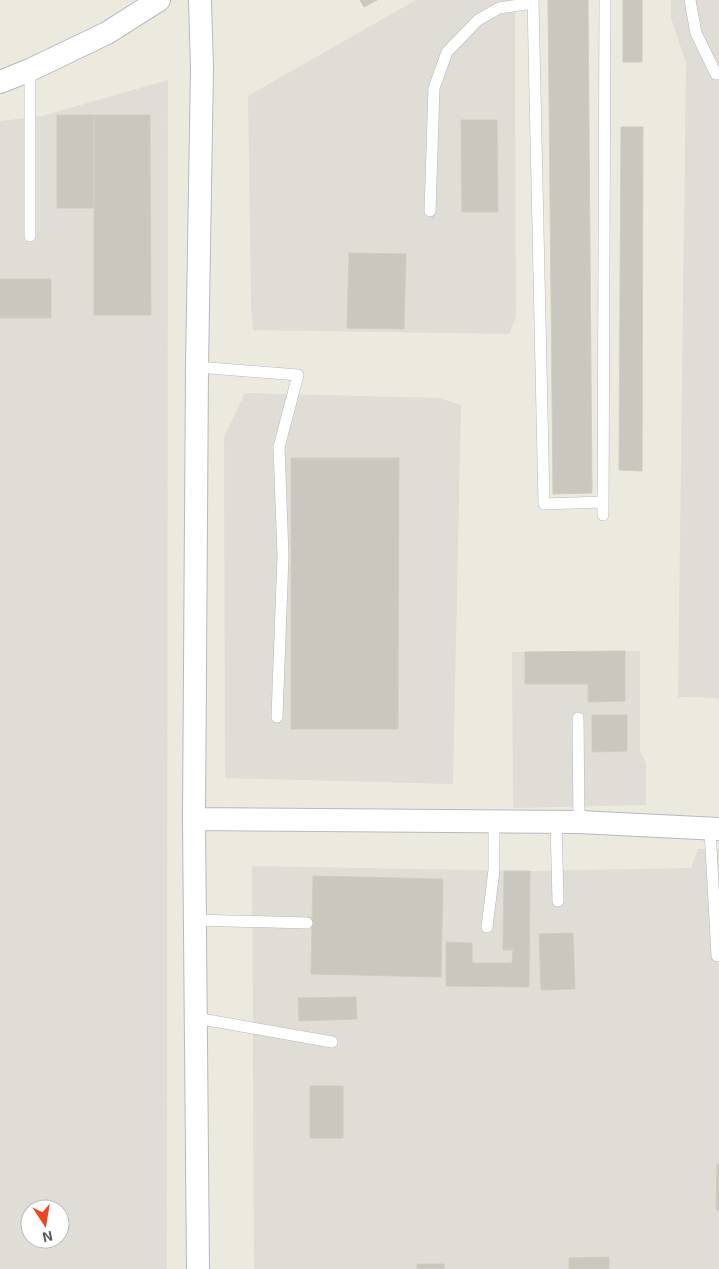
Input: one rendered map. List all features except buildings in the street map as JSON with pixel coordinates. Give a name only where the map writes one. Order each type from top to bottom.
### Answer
[{"type":"street","points":[[0,82],[30,70],[107,33],[159,0]]},
{"type":"street","points":[[198,1269],[194,819],[197,367],[202,68],[200,0]]},
{"type":"street","points":[[194,819],[580,822],[714,829]]},
{"type":"lane","points":[[603,514],[605,0]]},
{"type":"lane","points":[[690,0],[696,33],[716,74]]},
{"type":"lane","points":[[430,211],[434,88],[447,52],[478,20],[499,8],[533,2],[544,504],[603,502]]},
{"type":"lane","points":[[30,70],[30,236]]},
{"type":"lane","points":[[197,367],[298,376],[279,447],[283,556],[277,717]]},
{"type":"lane","points":[[578,718],[580,822]]},
{"type":"lane","points":[[487,927],[494,870],[494,822]]},
{"type":"lane","points":[[556,822],[558,901]]},
{"type":"lane","points":[[714,829],[717,956]]},
{"type":"lane","points":[[195,920],[307,923]]},
{"type":"lane","points":[[196,1018],[332,1042]]},
{"type":"shaded area","points":[[416,0],[515,0],[516,317],[509,334],[253,330],[248,96]]},
{"type":"shaded area","points":[[671,0],[719,0],[719,700],[718,698],[678,697],[686,63],[671,18]]},
{"type":"shaded area","points":[[168,80],[167,1269],[0,1269],[0,121],[42,116]]},
{"type":"shaded area","points":[[245,393],[440,398],[461,405],[453,784],[225,778],[224,437]]},
{"type":"shaded area","points":[[640,651],[640,751],[646,763],[646,805],[513,808],[512,652]]},
{"type":"shaded area","points":[[698,849],[719,849],[719,1269],[254,1269],[252,866],[530,871],[691,868]]}]
